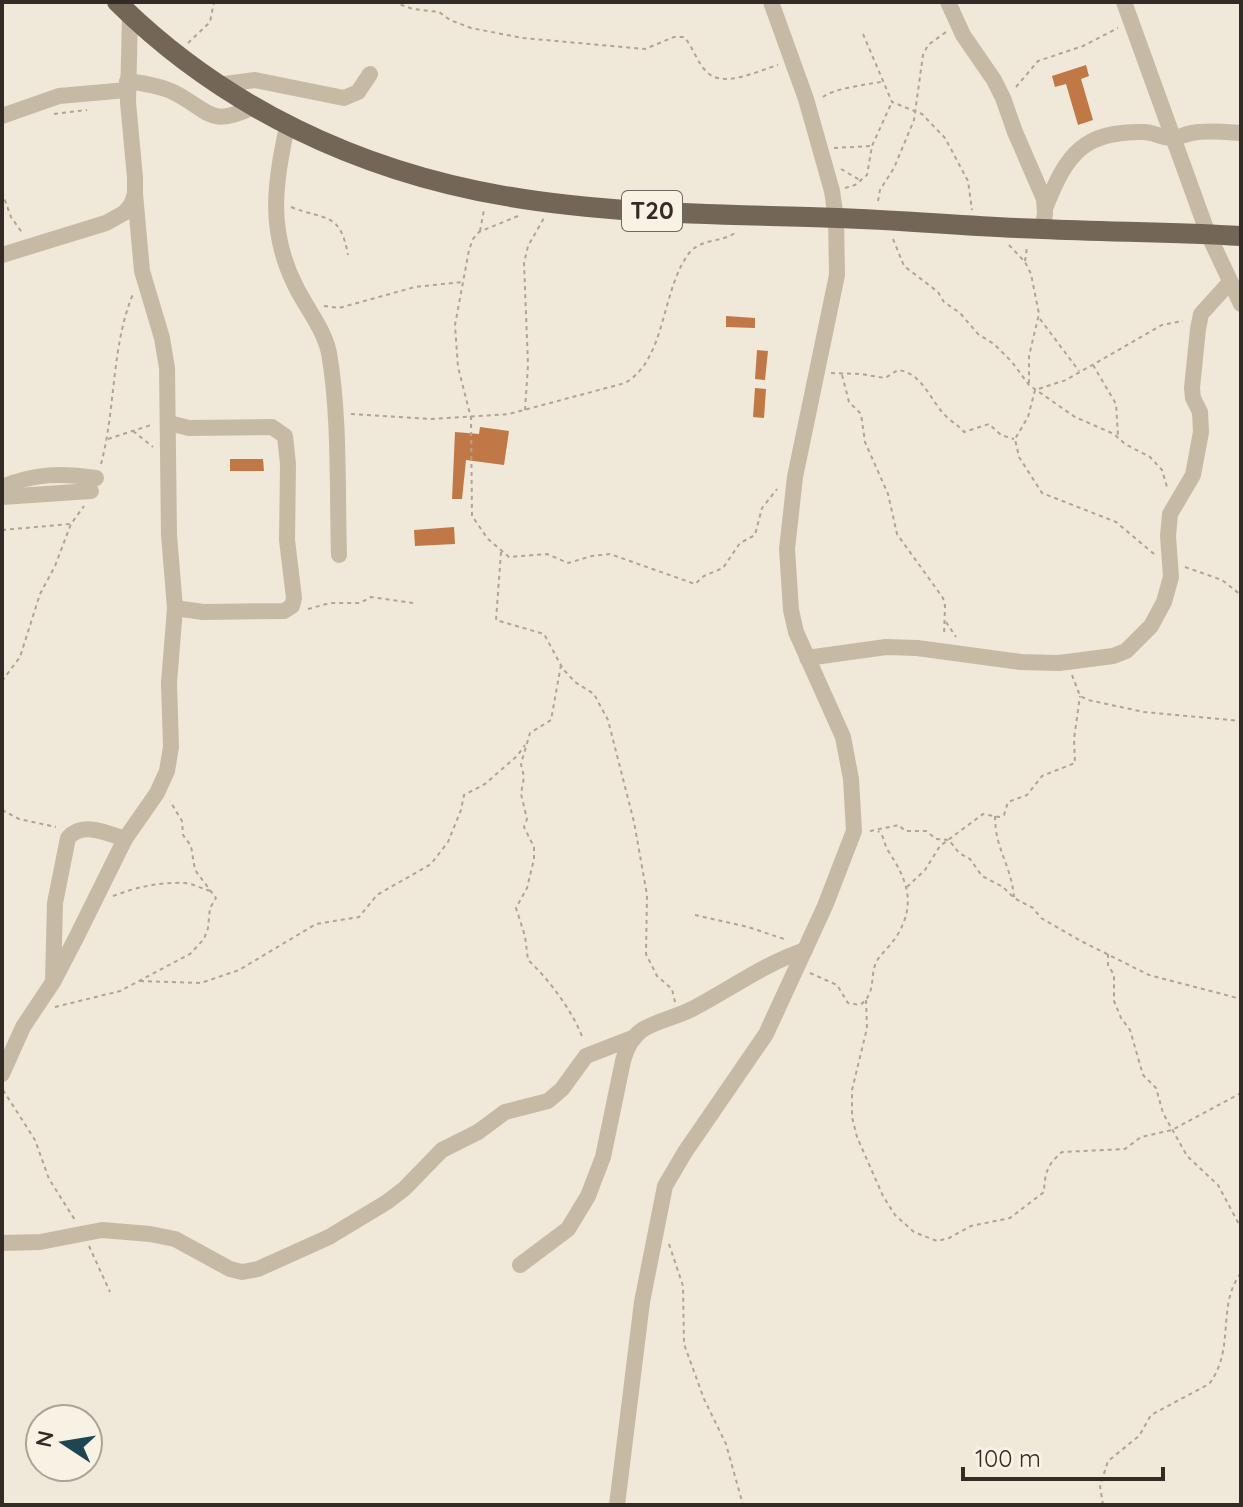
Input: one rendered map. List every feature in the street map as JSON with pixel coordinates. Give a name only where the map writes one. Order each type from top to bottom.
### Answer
[{"type":"main road","name":"T20","points":[[123,8],[175,54],[218,85],[287,127],[386,167],[487,193],[541,201],[750,216],[1241,236]]},
{"type":"street","points":[[617,1505],[642,1302],[654,1227],[665,1186],[766,1034],[797,969],[854,831],[851,779],[843,737],[796,632],[788,583],[787,549],[795,477],[837,275],[836,218],[832,191],[806,99],[771,2]]},
{"type":"street","points":[[948,2],[958,25],[1003,98],[1046,206]]},
{"type":"street","points":[[2,1074],[23,1027],[53,982],[125,839],[157,793],[167,771],[171,747],[169,683],[175,608],[169,535],[167,368],[162,338],[142,271],[123,8]]},
{"type":"street","points":[[1126,9],[1208,234],[1241,304]]},
{"type":"street","points":[[218,85],[255,80],[344,98],[358,92],[370,74]]},
{"type":"street","points":[[2,116],[72,93],[127,85],[173,91],[218,117],[233,116],[253,107]]},
{"type":"street","points":[[287,127],[276,181],[275,220],[289,273],[322,331],[328,352],[334,413],[339,555]]},
{"type":"street","points":[[1042,229],[1046,206],[1058,177],[1071,156],[1093,139],[1128,132],[1151,132],[1172,138],[1195,132],[1241,133]]},
{"type":"street","points":[[2,255],[106,223],[124,213],[135,194]]},
{"type":"street","points":[[807,658],[886,647],[1021,662],[1071,661],[1113,656],[1126,651],[1151,626],[1164,602],[1172,564],[1168,536],[1171,508],[1193,475],[1201,432],[1200,412],[1192,388],[1200,319],[1230,282]]},
{"type":"street","points":[[169,423],[189,428],[272,427],[285,436],[288,464],[287,540],[294,598],[292,606],[284,611],[203,612],[175,608]]},
{"type":"street","points":[[2,487],[37,474],[55,473],[94,484],[2,497]]},
{"type":"street","points":[[53,982],[55,903],[64,848],[72,833],[96,830],[125,839]]},
{"type":"street","points":[[520,1265],[568,1229],[588,1196],[603,1157],[626,1050],[635,1037],[642,1030],[693,1009],[758,969],[806,946]]},
{"type":"street","points":[[2,1243],[40,1242],[102,1230],[163,1236],[185,1244],[230,1269],[242,1272],[258,1269],[329,1237],[387,1202],[442,1150],[478,1132],[505,1112],[555,1097],[579,1062],[595,1051],[635,1037]]},
{"type":"path","points":[[175,54],[210,22],[214,2]]},
{"type":"path","points":[[237,2],[276,2]]},
{"type":"path","points":[[393,2],[413,9],[439,12],[471,28],[523,38],[645,49],[674,37],[684,37],[704,69],[717,79],[794,61]]},
{"type":"path","points":[[413,2],[413,9]]},
{"type":"path","points":[[1003,98],[1038,61],[1103,38],[1126,9]]},
{"type":"path","points":[[958,25],[928,45],[919,67],[916,110],[900,155],[880,190],[880,220],[904,266],[938,292],[944,302],[960,313],[978,334],[994,344],[1035,390],[1075,417],[1118,437],[1158,464],[1166,482],[1171,508]]},
{"type":"path","points":[[863,34],[892,102],[916,110]]},
{"type":"path","points":[[806,99],[820,99],[832,91],[883,82]]},
{"type":"path","points":[[832,191],[861,181],[867,175],[872,146],[892,102]]},
{"type":"path","points":[[823,156],[854,145],[872,146]]},
{"type":"path","points":[[823,156],[861,181]]},
{"type":"path","points":[[2,192],[11,217],[34,247]]},
{"type":"path","points":[[487,193],[479,232],[470,245],[455,332],[459,373],[471,418],[472,516],[479,529],[501,552],[509,557],[547,554],[568,563],[610,554],[695,584],[726,565],[740,543],[755,535],[766,502],[777,489],[795,477]]},
{"type":"path","points":[[276,198],[335,222],[345,237],[348,255]]},
{"type":"path","points":[[479,232],[518,216],[541,201]]},
{"type":"path","points":[[525,410],[528,365],[524,263],[528,246],[542,222],[541,201]]},
{"type":"path","points":[[334,413],[429,419],[471,418],[525,410],[617,386],[632,379],[654,344],[671,289],[690,253],[701,245],[732,235],[750,216]]},
{"type":"path","points":[[304,301],[339,308],[415,287],[465,281]]},
{"type":"path","points":[[1039,318],[1080,372]]},
{"type":"path","points":[[1035,390],[1066,380],[1162,325],[1200,319]]},
{"type":"path","points":[[1093,365],[1116,404],[1118,437]]},
{"type":"path","points":[[817,370],[885,378],[898,370],[908,372],[964,432],[989,424],[1001,435],[1015,439]]},
{"type":"path","points":[[842,375],[849,402],[861,414],[865,442],[888,494],[897,534],[943,598],[945,652]]},
{"type":"path","points":[[1035,390],[1028,417],[1015,439],[1019,457],[1042,493],[1116,522],[1127,528],[1158,558],[1222,580],[1241,595]]},
{"type":"path","points":[[107,439],[132,430],[169,423]]},
{"type":"path","points":[[132,430],[141,440],[168,455]]},
{"type":"path","points":[[2,530],[71,524]]},
{"type":"path","points":[[501,552],[495,617],[499,622],[544,634],[561,665],[575,682],[594,694],[611,728],[634,822],[647,895],[646,954],[651,968],[675,996],[671,1018]]},
{"type":"path","points":[[284,611],[301,611],[330,603],[360,603],[371,597],[413,603]]},
{"type":"path","points":[[1071,661],[1075,688],[1080,696],[1088,700],[1144,712],[1241,721]]},
{"type":"path","points":[[140,981],[201,983],[239,970],[316,924],[359,917],[377,895],[431,864],[448,842],[464,795],[485,784],[517,756],[530,733],[551,720],[561,665]]},
{"type":"path","points":[[907,887],[925,870],[940,846],[983,814],[1004,815],[1010,800],[1027,795],[1042,776],[1075,763],[1074,739],[1080,696]]},
{"type":"path","points":[[525,745],[521,794],[527,816],[524,827],[535,851],[530,879],[516,908],[530,963],[541,971],[578,1027],[584,1043],[595,1051]]},
{"type":"path","points":[[35,1011],[107,995],[140,981],[198,948],[208,928],[210,908],[216,898],[195,870],[191,846],[183,835],[183,824],[178,813],[171,802],[157,793]]},
{"type":"path","points":[[2,810],[19,819],[34,820],[72,833]]},
{"type":"path","points":[[995,816],[996,841],[1010,868],[1014,898]]},
{"type":"path","points":[[854,831],[899,825],[905,831],[926,831],[936,839],[949,840],[959,853],[970,859],[982,876],[1003,887],[1045,920],[1149,975],[1241,999]]},
{"type":"path","points":[[797,969],[837,985],[848,1003],[860,1005],[872,993],[878,960],[892,943],[907,908],[907,887],[898,864],[885,847],[885,838],[877,830]]},
{"type":"path","points":[[93,904],[139,887],[162,883],[188,883],[211,891]]},
{"type":"path","points":[[695,915],[748,927],[806,946]]},
{"type":"path","points":[[1108,954],[1108,965],[1114,975],[1114,1001],[1130,1030],[1143,1075],[1156,1088],[1163,1113],[1187,1156],[1218,1185],[1241,1228]]},
{"type":"path","points":[[866,1000],[867,1028],[852,1090],[853,1127],[883,1196],[895,1215],[910,1230],[937,1241],[971,1226],[1013,1216],[1044,1192],[1043,1179],[1047,1166],[1062,1152],[1125,1149],[1141,1137],[1172,1130],[1241,1093]]},
{"type":"path","points":[[2,1088],[35,1140],[55,1191],[84,1233],[110,1292]]},
{"type":"path","points":[[668,1234],[683,1286],[684,1344],[704,1399],[721,1431],[743,1505]]},
{"type":"path","points":[[1103,1505],[1100,1486],[1108,1461],[1139,1436],[1151,1415],[1209,1384],[1214,1377],[1229,1319],[1227,1300],[1231,1285],[1241,1273]]},
{"type":"building","points":[[1086,65],[1089,76],[1081,79],[1093,120],[1078,125],[1066,84],[1055,87],[1052,76]]},
{"type":"building","points":[[726,316],[755,318],[755,328],[726,327]]},
{"type":"building","points":[[757,350],[768,351],[765,380],[755,379]]},
{"type":"building","points":[[755,388],[766,389],[764,418],[753,417]]},
{"type":"building","points":[[480,427],[509,431],[504,465],[466,460],[462,499],[452,499],[455,432],[479,434]]},
{"type":"building","points":[[230,459],[263,459],[264,471],[230,471]]},
{"type":"building","points":[[454,527],[455,544],[415,546],[414,530]]}]
